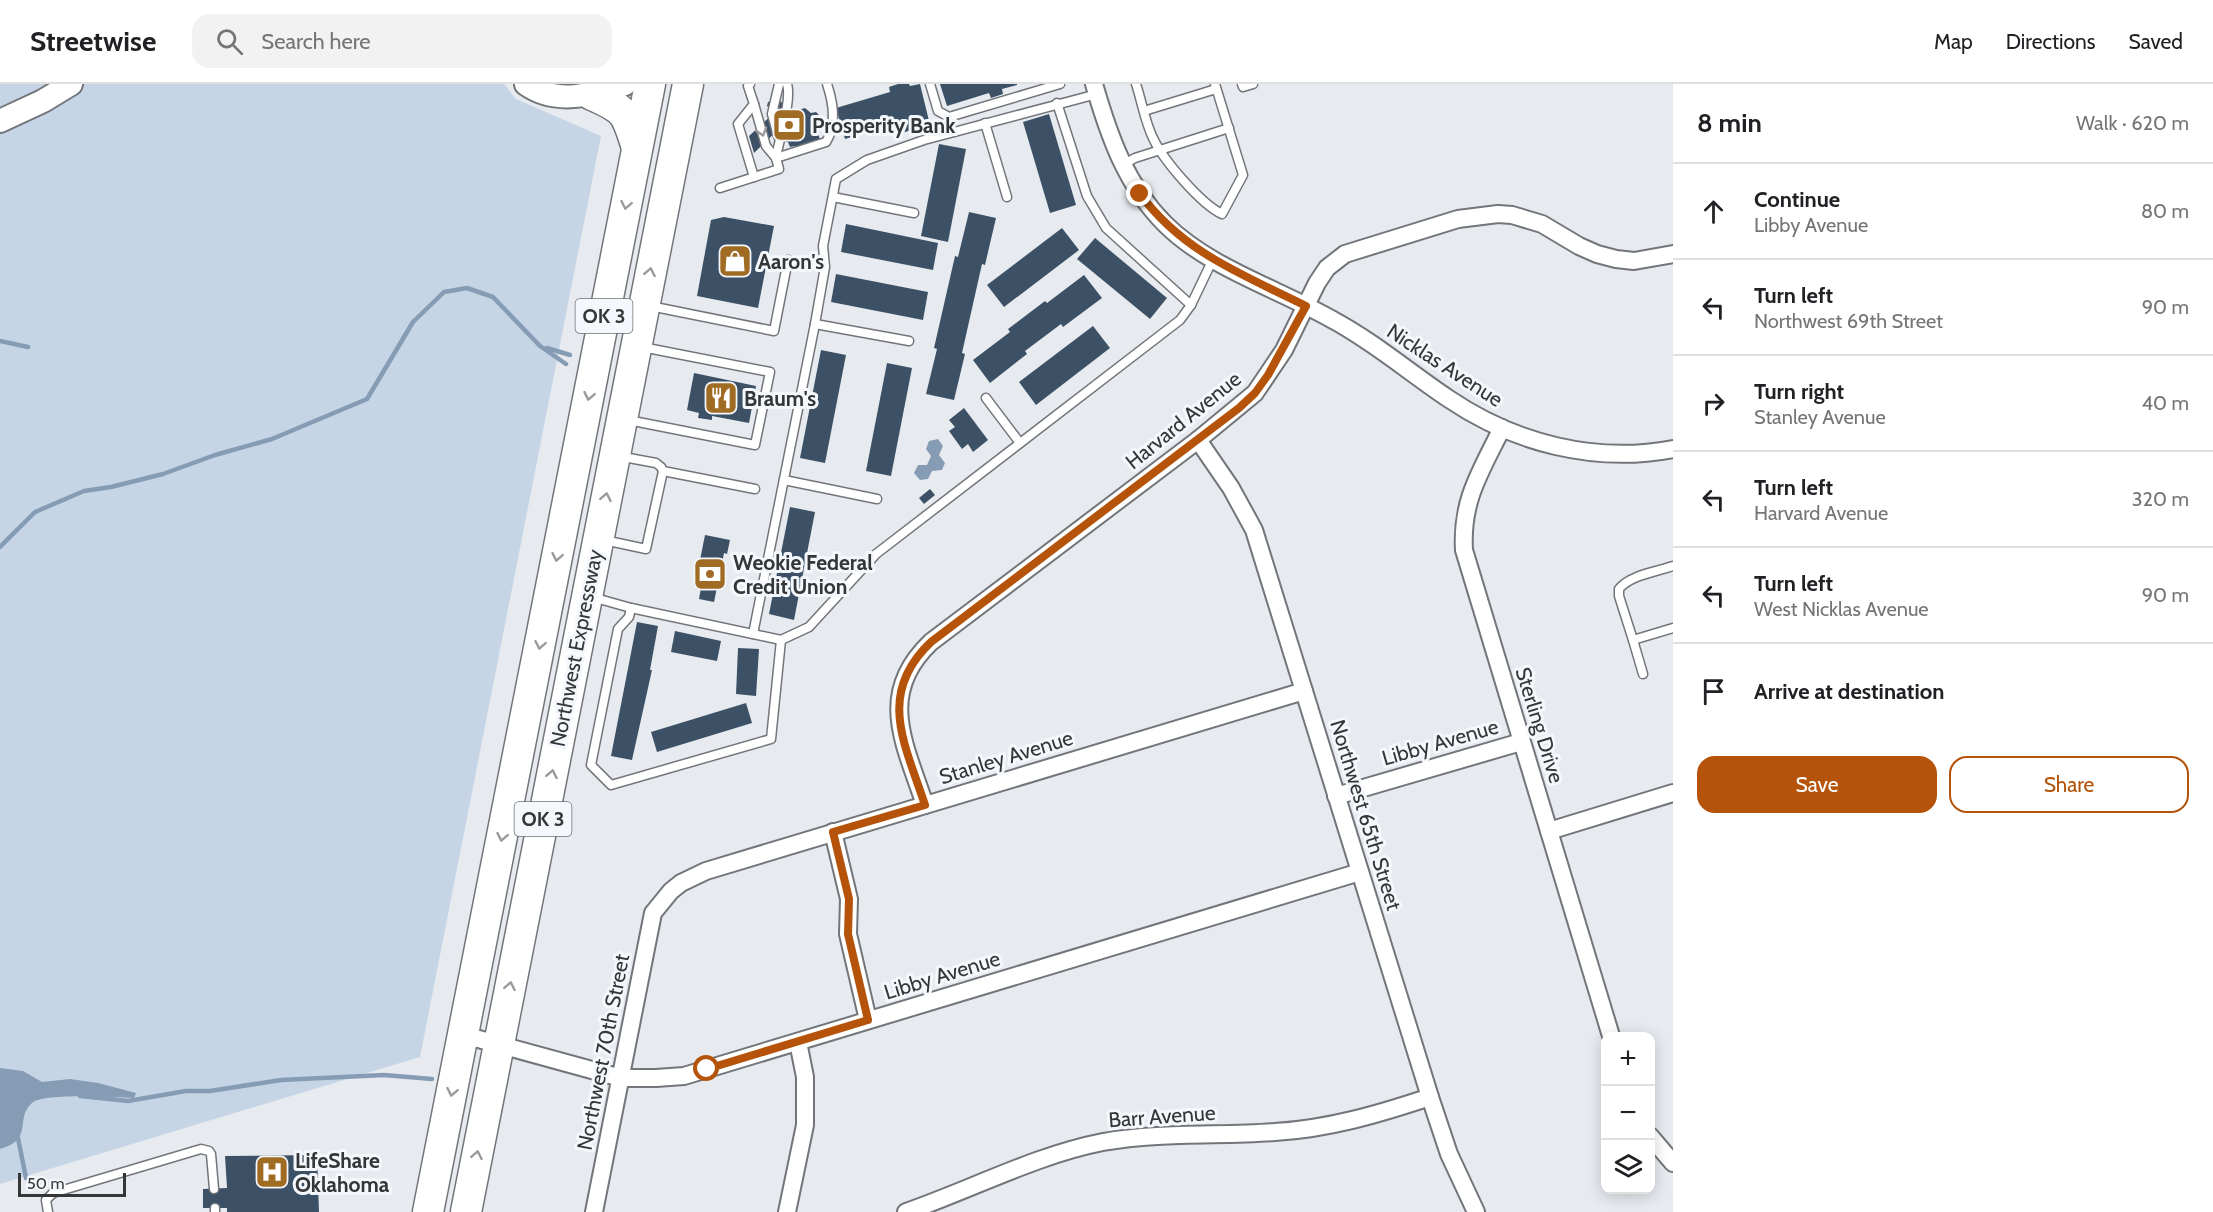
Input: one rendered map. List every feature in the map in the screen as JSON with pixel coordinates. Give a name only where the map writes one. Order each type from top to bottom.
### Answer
[{"type":"highway","name":"Northwest Expressway","points":[[428,1212],[650,84]]},
{"type":"highway","name":"Northwest Expressway","points":[[466,1212],[688,84]]},
{"type":"highway","points":[[592,94],[614,104],[623,111],[637,148]]},
{"type":"highway","points":[[551,588],[586,595]]},
{"type":"street","points":[[0,121],[43,101],[71,84]]},
{"type":"street","points":[[526,84],[560,97],[592,94],[625,84]]},
{"type":"street","name":"Nicklas Avenue","points":[[1095,89],[1122,165],[1140,194],[1165,224],[1186,242],[1213,259],[1334,320],[1451,400],[1502,428],[1563,448],[1599,453],[1634,454],[1673,449]]},
{"type":"street","name":"Harvard Avenue","points":[[925,805],[898,717],[901,685],[917,654],[1198,440],[1255,393],[1284,350],[1327,268],[1345,254],[1458,219],[1498,214],[1542,224],[1597,254],[1616,259],[1643,260],[1673,255]]},
{"type":"street","name":"Sterling Drive","points":[[1502,428],[1474,484],[1466,506],[1463,529],[1464,550],[1610,1032]]},
{"type":"street","name":"Northwest 65th Street","points":[[1198,440],[1232,488],[1254,530],[1430,1097],[1449,1154],[1476,1212]]},
{"type":"street","name":"Stanley Avenue","points":[[662,903],[671,891],[691,877],[833,832],[1304,691]]},
{"type":"street","name":"Libby Avenue","points":[[1336,796],[1521,742]]},
{"type":"street","points":[[1549,831],[1673,793]]},
{"type":"street","points":[[833,832],[849,899],[848,934],[868,1020]]},
{"type":"street","name":"Libby Avenue","points":[[464,1035],[621,1078],[684,1076],[1360,872]]},
{"type":"street","name":"Northwest 70th Street","points":[[594,1212],[652,913],[662,903]]},
{"type":"street","points":[[787,1212],[805,1125],[805,1077],[798,1042]]},
{"type":"street","name":"Barr Avenue","points":[[906,1212],[1034,1163],[1101,1143],[1170,1135],[1277,1132],[1319,1127],[1377,1114],[1430,1097]]},
{"type":"street","points":[[1653,1140],[1673,1163]]},
{"type":"lane","points":[[750,84],[748,86],[766,146],[776,158]]},
{"type":"lane","points":[[779,84],[772,114],[779,137]]},
{"type":"lane","points":[[720,188],[779,169],[776,158],[789,92],[787,84]]},
{"type":"lane","points":[[776,158],[826,142],[832,126],[833,102],[827,84]]},
{"type":"lane","points":[[930,84],[938,111],[949,117],[1060,84]]},
{"type":"lane","points":[[1136,84],[1144,111],[1153,139],[1160,150],[1182,180],[1214,210],[1222,214],[1242,175],[1216,86],[1144,111]]},
{"type":"lane","points":[[1242,84],[1243,87],[1253,84]]},
{"type":"lane","points":[[753,634],[815,324],[825,267],[824,246],[836,179],[867,160],[924,140],[1061,103],[1095,89]]},
{"type":"lane","points":[[1061,103],[1087,196],[1106,228],[1191,305]]},
{"type":"lane","points":[[754,104],[738,124],[754,177]]},
{"type":"lane","points":[[985,123],[1007,197]]},
{"type":"lane","points":[[1122,165],[1135,158],[1229,128]]},
{"type":"lane","points":[[833,197],[914,213]]},
{"type":"lane","points":[[586,595],[631,608],[781,640],[809,627],[876,554],[1180,320],[1191,305],[1213,259]]},
{"type":"lane","points":[[644,304],[774,331],[788,260]]},
{"type":"lane","points":[[815,324],[909,340]]},
{"type":"lane","points":[[621,419],[755,445],[770,372],[636,346]]},
{"type":"lane","points":[[986,398],[1020,443]]},
{"type":"lane","points":[[597,539],[646,549],[663,471],[656,463],[614,455]]},
{"type":"lane","points":[[663,471],[755,489]]},
{"type":"lane","points":[[784,480],[877,499]]},
{"type":"lane","points":[[1643,674],[1619,596],[1619,589],[1623,583],[1673,566]]},
{"type":"lane","points":[[631,608],[629,617],[618,629],[591,765],[611,785],[771,739],[781,640]]},
{"type":"lane","points":[[1633,640],[1673,628]]},
{"type":"lane","points":[[48,1212],[46,1200],[53,1193],[201,1149],[209,1150],[211,1154],[214,1189]]},
{"type":"shaded area","points":[[0,84],[504,84],[516,99],[601,136],[420,1057],[0,1184]]},
{"type":"shaded area","points":[[938,439],[943,446],[939,455],[945,463],[942,470],[932,471],[928,479],[920,480],[914,473],[918,465],[927,465],[931,456],[926,449],[929,441]]},
{"type":"shaded area","points":[[0,1068],[23,1071],[42,1082],[70,1079],[98,1083],[136,1093],[134,1098],[80,1096],[39,1100],[27,1109],[21,1134],[17,1140],[0,1149]]},
{"type":"building","points":[[909,84],[910,86],[920,84],[930,125],[894,135],[891,125],[845,139],[836,108],[890,92],[889,87]]},
{"type":"building","points":[[940,84],[1017,85],[1002,89],[1003,94],[991,98],[989,93],[947,106]]},
{"type":"building","name":"Prosperity Bank","points":[[778,99],[792,112],[805,108],[811,113],[816,112],[821,117],[819,125],[816,126],[820,140],[796,148],[795,146],[790,147],[781,127],[754,153],[749,136],[774,113],[767,106],[768,102]]},
{"type":"building","points":[[1049,114],[1076,205],[1050,213],[1023,122]]},
{"type":"building","points":[[939,144],[966,149],[948,242],[921,236]]},
{"type":"building","points":[[969,212],[996,218],[985,265],[982,264],[954,400],[926,394],[955,256],[958,257]]},
{"type":"building","name":"Aaron's","points":[[724,217],[774,226],[758,308],[697,296],[711,220]]},
{"type":"building","points":[[846,224],[938,243],[933,270],[841,252]]},
{"type":"building","points":[[1062,228],[1079,250],[1004,307],[987,285]]},
{"type":"building","points":[[1095,238],[1167,298],[1150,319],[1077,259]]},
{"type":"building","points":[[836,274],[928,292],[923,320],[831,302]]},
{"type":"building","points":[[1084,275],[1102,298],[1063,327],[1061,324],[1025,351],[1027,354],[990,383],[973,360],[1010,332],[1008,329]]},
{"type":"building","points":[[1093,326],[1110,348],[1036,405],[1019,382]]},
{"type":"building","points":[[821,350],[846,355],[825,463],[800,458]]},
{"type":"building","points":[[887,363],[912,368],[891,476],[866,471]]},
{"type":"building","name":"Braum's","points":[[694,373],[756,386],[749,423],[712,416],[712,420],[698,418],[699,413],[687,410]]},
{"type":"building","points":[[964,408],[988,440],[973,452],[968,444],[962,449],[949,431],[955,427],[949,420]]},
{"type":"building","points":[[930,489],[935,495],[924,504],[919,498]]},
{"type":"building","points":[[790,507],[815,512],[794,620],[769,614]]},
{"type":"building","name":"Weokie Federal Credit Union","points":[[705,535],[730,540],[727,554],[724,553],[714,602],[699,599],[702,566],[699,565]]},
{"type":"building","points":[[637,622],[658,626],[650,670],[652,670],[632,760],[611,756]]},
{"type":"building","points":[[675,631],[721,641],[717,661],[671,652]]},
{"type":"building","points":[[738,648],[759,649],[756,696],[736,694]]},
{"type":"building","points":[[746,703],[752,723],[657,752],[651,732]]},
{"type":"building","name":"LifeShare Oklahoma","points":[[317,1155],[319,1212],[227,1212],[227,1208],[203,1208],[203,1189],[227,1188],[225,1156]]},
{"type":"waterway","points":[[0,547],[35,512],[84,491],[163,474],[215,455],[272,439],[367,399],[413,322],[444,292],[467,288],[493,297],[540,346],[566,364]]},
{"type":"waterway","points":[[0,341],[28,347]]},
{"type":"waterway","points":[[547,348],[570,355]]},
{"type":"waterway","points":[[80,1096],[128,1101],[186,1091],[210,1091],[281,1080],[384,1075],[432,1079]]},
{"type":"waterway","points":[[18,1138],[26,1178]]},
{"type":"place","name":"Prosperity Bank","points":[[789,125]]},
{"type":"place","name":"Aaron's","points":[[735,261]]},
{"type":"place","name":"Braum's","points":[[721,398]]},
{"type":"place","name":"Weokie Federal Credit Union","points":[[710,574]]},
{"type":"place","name":"LifeShare Oklahoma","points":[[272,1172]]},
{"type":"route","points":[[707,1069],[868,1020],[848,934],[849,899],[833,832],[925,805],[898,717],[901,685],[908,668],[917,654],[931,642],[1239,408],[1255,393],[1268,375],[1284,350],[1306,306],[1199,251],[1175,234],[1140,194]]}]
